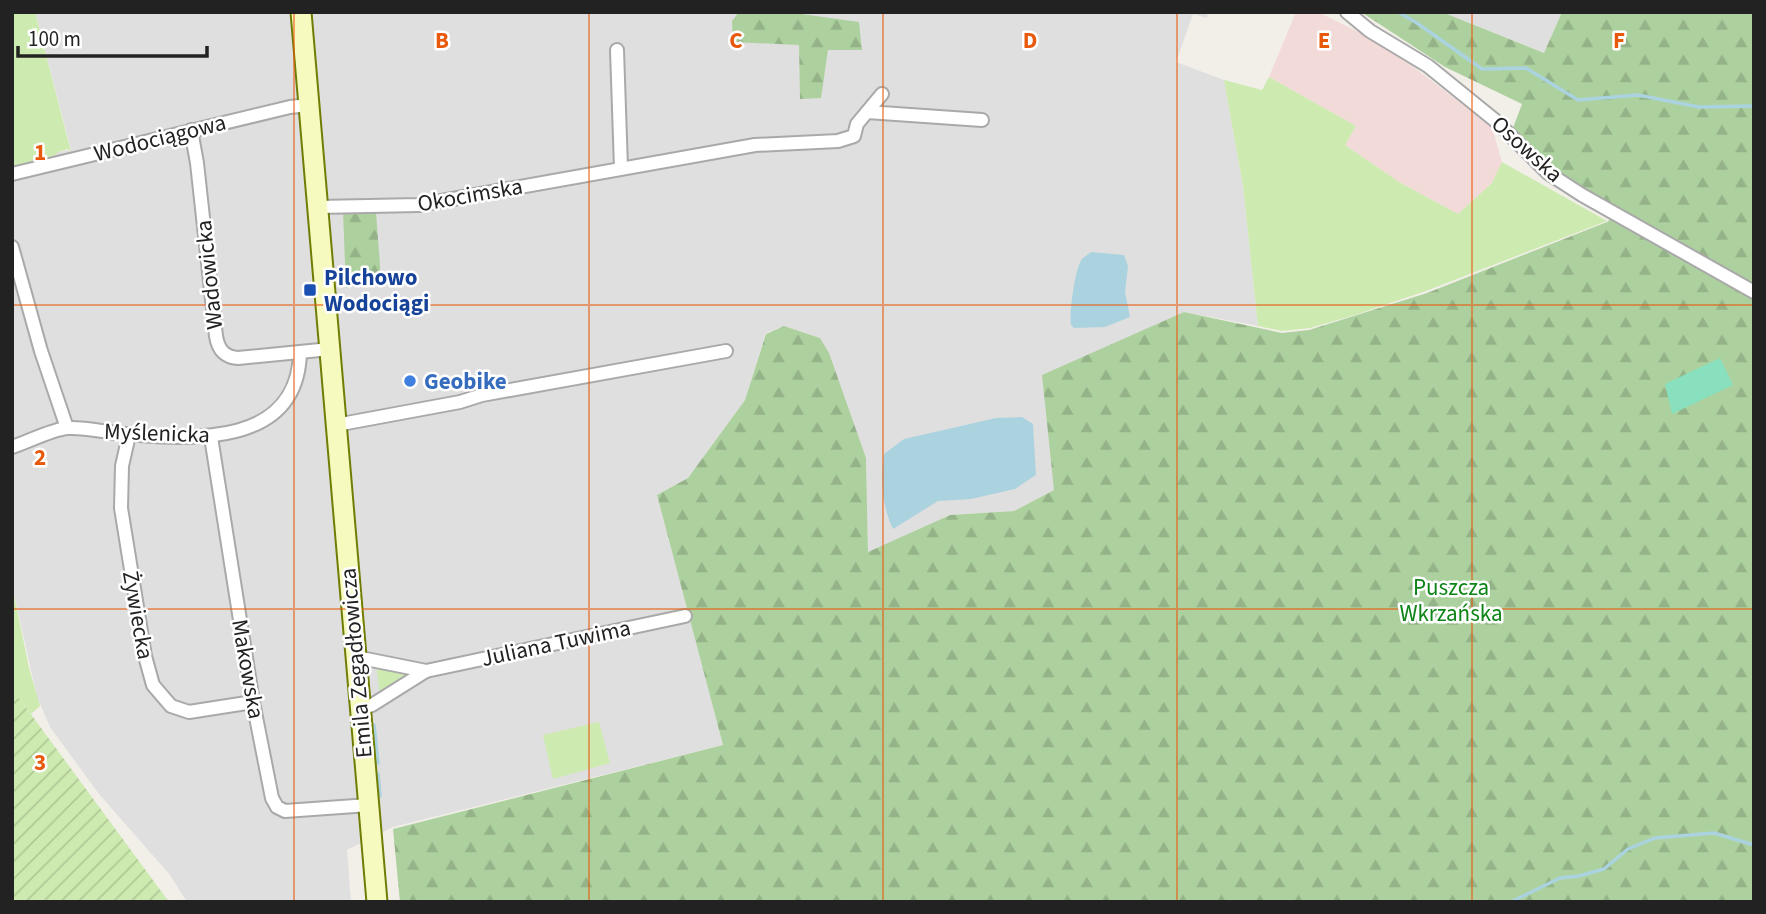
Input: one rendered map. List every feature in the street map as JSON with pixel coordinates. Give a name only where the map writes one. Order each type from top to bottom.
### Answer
[{"type":"main road","name":"Emila Zegadłowicza","points":[[302,12],[377,902]]},
{"type":"street","name":"Osowska","points":[[1347,12],[1370,32],[1428,66],[1497,121],[1548,173],[1581,195],[1754,292]]},
{"type":"street","points":[[617,50],[621,168]]},
{"type":"street","name":"Okocimska","points":[[318,207],[419,205],[755,145],[838,141],[853,136],[857,124],[882,94]]},
{"type":"street","name":"Wodociągowa","points":[[12,174],[290,107],[309,105]]},
{"type":"street","points":[[867,112],[982,120]]},
{"type":"street","name":"Wadowicka","points":[[191,130],[218,345],[224,354],[232,358],[330,349]]},
{"type":"street","points":[[12,247],[41,351],[67,428]]},
{"type":"street","points":[[336,425],[460,402],[482,395],[726,351]]},
{"type":"street","name":"Myślenicka","points":[[12,447],[67,428],[129,435],[211,438],[250,426],[282,407],[296,380],[300,352]]},
{"type":"street","name":"Żywiecka","points":[[129,435],[122,466],[121,508],[145,656],[153,685],[171,706],[188,712],[253,702]]},
{"type":"street","name":"Makowska","points":[[211,438],[253,702],[272,798],[277,807],[285,811],[369,805]]},
{"type":"street","name":"Juliana Tuwima","points":[[360,709],[372,705],[426,671],[685,616]]},
{"type":"street","name":"Juliana Tuwima","points":[[356,657],[426,671]]},
{"type":"shaded area","points":[[35,12],[1208,12],[1207,18],[1193,14],[1176,62],[1224,80],[1243,186],[1258,326],[1184,312],[1054,490],[1014,511],[950,515],[868,553],[866,458],[820,338],[784,326],[766,333],[745,400],[688,478],[657,495],[723,745],[393,827],[347,850],[351,902],[187,902],[170,875],[99,794],[50,727],[37,697],[12,585],[12,166],[71,150]]},
{"type":"shaded area","points":[[1296,12],[1318,12],[1386,46],[1492,127],[1502,162],[1492,183],[1458,214],[1399,182],[1345,145],[1356,126],[1269,77]]},
{"type":"shaded area","points":[[1442,12],[1562,12],[1544,53]]},
{"type":"green space","points":[[12,12],[35,12],[71,152],[68,149],[54,156],[12,166]]},
{"type":"green space","points":[[739,12],[787,12],[859,22],[862,50],[828,50],[821,98],[800,99],[799,45],[733,42],[732,21]]},
{"type":"green space","name":"Puszcza Wkrzańska","points":[[1361,12],[1442,12],[1544,53],[1562,12],[1754,12],[1754,902],[400,902],[393,829],[723,745],[657,495],[688,478],[745,400],[766,334],[784,326],[820,338],[829,353],[866,458],[868,552],[950,515],[1014,511],[1054,490],[1042,375],[1184,312],[1282,333],[1309,330],[1427,293],[1607,222],[1620,212],[1558,174],[1513,128],[1522,104],[1445,67]]},
{"type":"green space","points":[[1269,77],[1356,126],[1345,145],[1399,182],[1458,214],[1492,183],[1502,162],[1607,221],[1426,291],[1355,315],[1310,328],[1282,331],[1258,326],[1243,186],[1224,80],[1262,90]]},
{"type":"green space","points":[[343,212],[376,212],[381,279],[346,288]]},
{"type":"green space","points":[[1720,358],[1733,385],[1672,414],[1665,384]]},
{"type":"green space","points":[[12,585],[29,668],[40,706],[31,714],[19,698],[12,701]]},
{"type":"green space","points":[[376,664],[412,674],[380,694]]},
{"type":"green space","points":[[19,698],[169,902],[12,902],[12,701]]},
{"type":"green space","points":[[599,722],[610,763],[553,779],[543,735]]},
{"type":"water","points":[[1091,252],[1124,255],[1128,266],[1125,292],[1130,317],[1105,327],[1074,328],[1071,319],[1075,281],[1079,264]]},
{"type":"water","points":[[1022,417],[1033,424],[1036,475],[1015,489],[971,499],[938,501],[893,529],[883,492],[884,454],[904,439],[996,418]]},
{"type":"waterway","points":[[1398,12],[1482,69],[1526,68],[1578,100],[1638,95],[1699,107],[1754,106]]},
{"type":"waterway","points":[[374,725],[378,763]]},
{"type":"waterway","points":[[378,774],[380,796]]},
{"type":"waterway","points":[[1511,902],[1560,878],[1604,869],[1628,849],[1655,838],[1714,833],[1754,845]]},
{"type":"place","name":"Pilchowo Wodociągi","points":[[310,290]]},
{"type":"place","name":"Geobike","points":[[410,381]]}]
